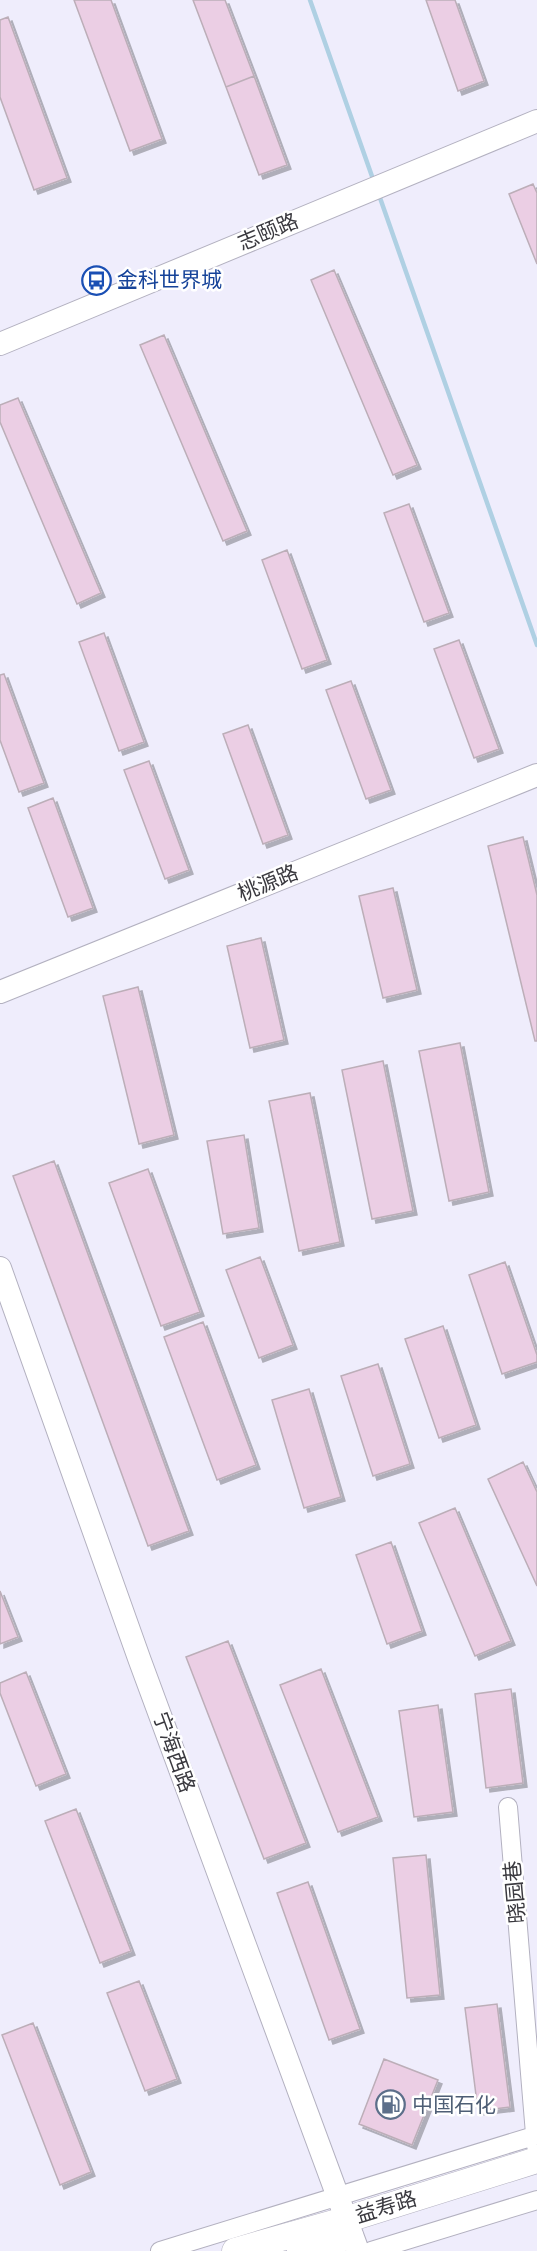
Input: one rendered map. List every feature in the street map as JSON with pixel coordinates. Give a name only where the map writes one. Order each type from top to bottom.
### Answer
[{"type":"main road","name":"益寿路","points":[[235,2251],[358,2239],[536,2147]]},
{"type":"main road","name":"益寿路","points":[[300,2251],[358,2239],[537,2179]]},
{"type":"street","name":"志颐路","points":[[0,344],[537,121]]},
{"type":"street","name":"桃源路","points":[[0,992],[537,775]]},
{"type":"street","name":"宁海西路","points":[[0,1268],[140,1661],[339,2194],[358,2239]]},
{"type":"street","name":"晓园巷","points":[[508,1807],[536,2147]]},
{"type":"street","points":[[160,2251],[339,2194],[536,2147]]},
{"type":"street","points":[[358,2239],[537,2200]]},
{"type":"building","points":[[74,0],[111,0],[162,139],[130,151]]},
{"type":"building","points":[[193,0],[225,0],[254,76],[226,87]]},
{"type":"building","points":[[426,0],[455,0],[484,81],[458,91]]},
{"type":"building","points":[[8,17],[67,178],[34,190],[0,97],[0,20]]},
{"type":"building","points":[[254,76],[287,165],[259,175],[226,87]]},
{"type":"building","points":[[533,184],[537,193],[537,264],[509,194]]},
{"type":"building","points":[[334,270],[417,465],[393,475],[311,280]]},
{"type":"building","points":[[164,335],[247,531],[223,541],[140,345]]},
{"type":"building","points":[[18,398],[101,593],[77,604],[0,422],[0,405]]},
{"type":"building","points":[[409,504],[449,613],[424,622],[384,513]]},
{"type":"building","points":[[287,550],[327,660],[302,669],[262,560]]},
{"type":"building","points":[[104,633],[144,742],[119,751],[79,642]]},
{"type":"building","points":[[459,640],[499,749],[474,758],[434,649]]},
{"type":"building","points":[[4,674],[44,783],[19,792],[0,740],[0,675]]},
{"type":"building","points":[[351,681],[391,790],[366,799],[326,690]]},
{"type":"building","points":[[248,725],[288,835],[263,844],[223,734]]},
{"type":"building","points":[[149,761],[189,870],[165,879],[124,770]]},
{"type":"building","points":[[53,798],[93,908],[68,917],[28,808]]},
{"type":"building","points":[[523,837],[537,895],[537,1041],[535,1041],[488,846]]},
{"type":"building","points":[[393,888],[417,990],[383,998],[359,896]]},
{"type":"building","points":[[261,938],[284,1040],[250,1048],[227,946]]},
{"type":"building","points":[[138,987],[174,1135],[139,1144],[103,996]]},
{"type":"building","points":[[460,1043],[489,1192],[449,1201],[419,1051]]},
{"type":"building","points":[[383,1061],[413,1211],[372,1219],[342,1070]]},
{"type":"building","points":[[310,1093],[340,1242],[299,1251],[269,1101]]},
{"type":"building","points":[[244,1135],[259,1228],[223,1234],[207,1141]]},
{"type":"building","points":[[54,1161],[189,1531],[148,1546],[13,1176]]},
{"type":"building","points":[[148,1169],[200,1312],[161,1326],[109,1183]]},
{"type":"building","points":[[260,1257],[293,1345],[259,1358],[226,1270]]},
{"type":"building","points":[[505,1262],[537,1355],[537,1362],[502,1374],[469,1275]]},
{"type":"building","points":[[203,1322],[256,1465],[217,1480],[164,1337]]},
{"type":"building","points":[[443,1326],[476,1425],[439,1438],[405,1339]]},
{"type":"building","points":[[378,1364],[410,1464],[373,1476],[341,1376]]},
{"type":"building","points":[[309,1389],[341,1497],[304,1508],[272,1400]]},
{"type":"building","points":[[523,1462],[537,1492],[537,1586],[488,1479]]},
{"type":"building","points":[[455,1508],[511,1641],[475,1656],[419,1523]]},
{"type":"building","points":[[391,1542],[422,1631],[387,1644],[356,1555]]},
{"type":"building","points":[[0,1591],[18,1637],[0,1644]]},
{"type":"building","points":[[228,1641],[306,1843],[264,1859],[186,1657]]},
{"type":"building","points":[[321,1669],[378,1817],[338,1832],[280,1685]]},
{"type":"building","points":[[26,1672],[66,1774],[36,1786],[0,1693],[0,1683]]},
{"type":"building","points":[[511,1689],[523,1783],[486,1788],[475,1694]]},
{"type":"building","points":[[438,1705],[453,1812],[414,1817],[399,1711]]},
{"type":"building","points":[[76,1809],[131,1951],[100,1963],[45,1821]]},
{"type":"building","points":[[426,1855],[440,1995],[407,1998],[393,1858]]},
{"type":"building","points":[[308,1882],[360,2029],[329,2040],[277,1893]]},
{"type":"building","points":[[139,1981],[177,2079],[145,2091],[107,1993]]},
{"type":"building","points":[[497,2004],[510,2107],[478,2111],[465,2008]]},
{"type":"building","points":[[33,2023],[91,2172],[60,2185],[2,2035]]},
{"type":"building","points":[[384,2059],[438,2080],[412,2145],[359,2124]]},
{"type":"waterway","points":[[310,0],[374,182]]},
{"type":"waterway","points":[[379,195],[537,645]]},
{"type":"place","name":"金科世界城","points":[[96,280]]},
{"type":"place","name":"中国石化","points":[[391,2105]]}]
